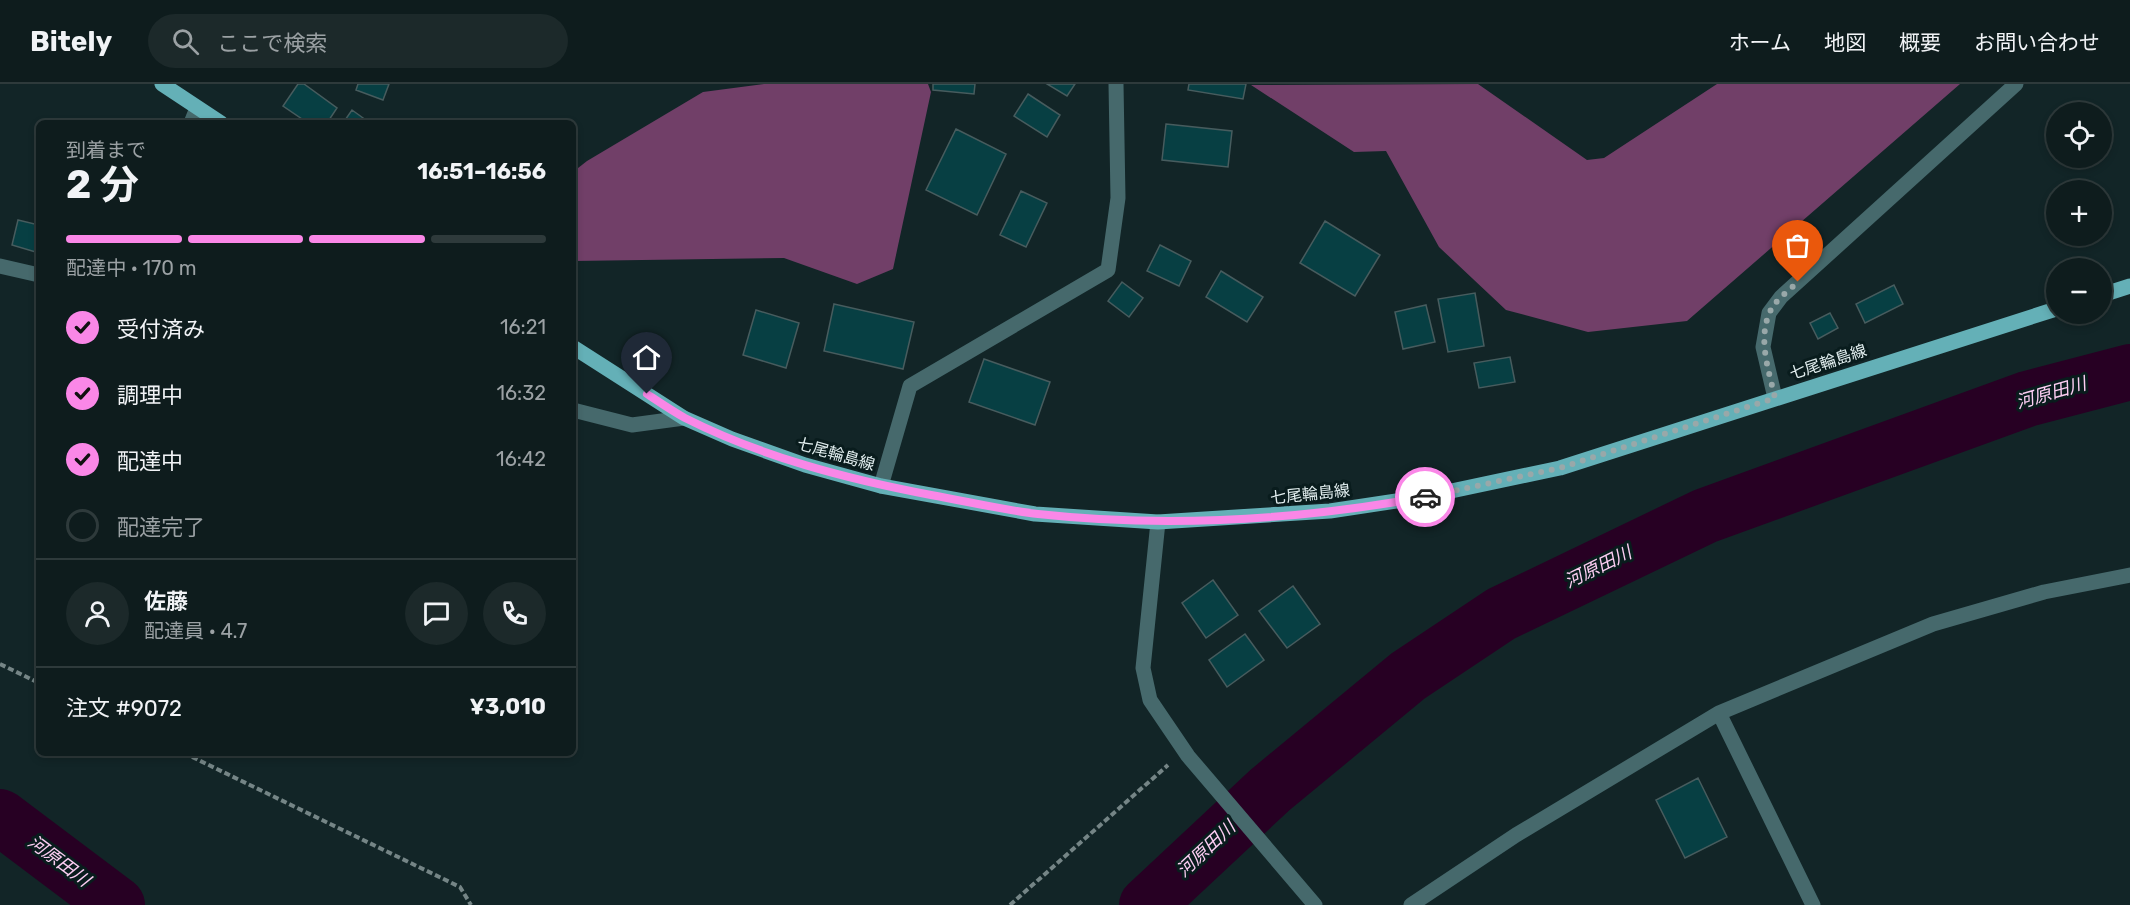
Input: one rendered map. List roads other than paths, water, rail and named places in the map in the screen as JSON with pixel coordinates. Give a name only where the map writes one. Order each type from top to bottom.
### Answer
[{"type":"main road","points":[[162,84],[216,120]]},
{"type":"main road","points":[[2112,292],[2130,286]]},
{"type":"main road","name":"七尾輪島線","points":[[576,349],[684,418],[732,440],[805,465],[881,486],[1035,514],[1158,522],[1330,511],[1423,497],[1560,468],[2046,312]]},
{"type":"street","points":[[881,486],[910,386],[1107,270],[1118,198],[1116,84]]},
{"type":"street","points":[[1775,398],[1763,347],[1769,313],[1781,297],[2016,84]]},
{"type":"street","points":[[192,120],[197,108]]},
{"type":"street","points":[[0,266],[36,274]]},
{"type":"street","points":[[576,411],[633,425],[684,418]]},
{"type":"street","points":[[1158,522],[1143,668],[1150,700],[1186,753],[1315,905]]},
{"type":"street","points":[[1412,905],[1516,835],[1719,713],[1933,624],[2044,592],[2130,575]]},
{"type":"street","points":[[1719,713],[1813,905]]},
{"type":"waterway","name":"河原田川","points":[[1147,905],[1270,790],[1408,676],[1501,614],[1705,516],[2027,399],[2130,372]]},
{"type":"waterway","name":"河原田川","points":[[0,817],[117,905]]}]
